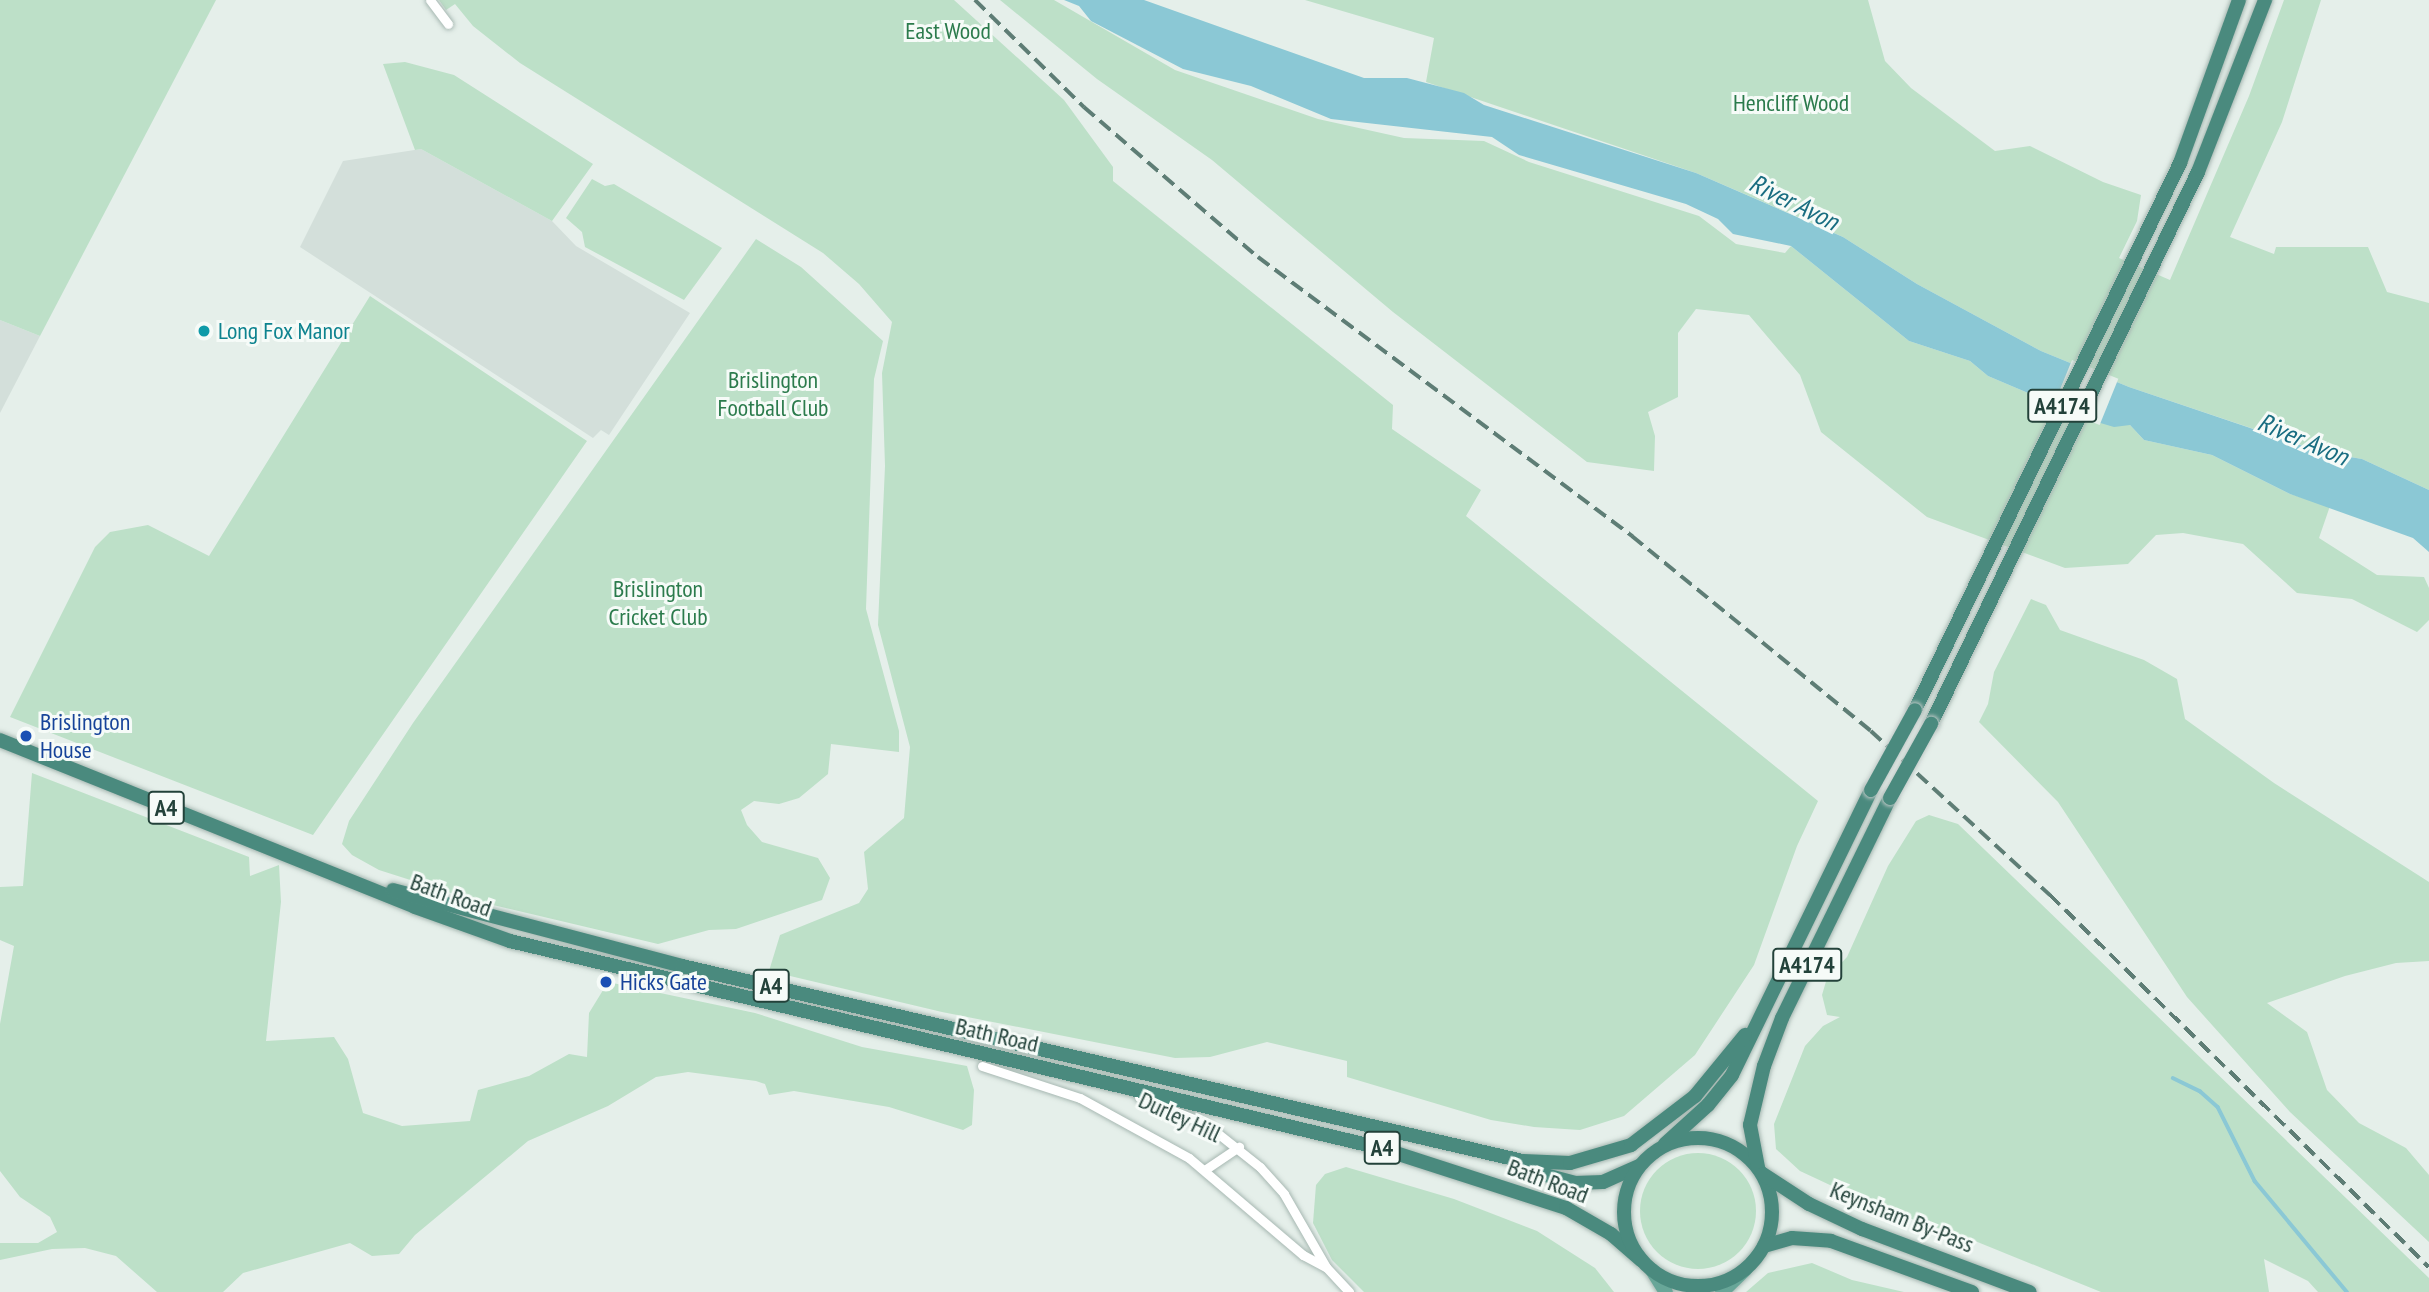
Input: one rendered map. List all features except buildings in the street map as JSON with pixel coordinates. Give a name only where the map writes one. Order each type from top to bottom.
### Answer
[{"type":"highway","name":"A4174","points":[[1661,1147],[1722,1089],[1756,1031],[1871,790],[1915,710],[1986,558],[2138,254],[2201,111],[2239,0]]},
{"type":"highway","name":"A4174","points":[[1760,1171],[1750,1125],[1764,1066],[1782,1018],[1890,798],[1931,724],[2004,566],[2155,263],[2234,88],[2266,0]]},
{"type":"highway","name":"Bath Road","points":[[0,740],[334,872],[415,907],[510,940],[678,983],[1368,1144],[1534,1196],[1579,1214],[1646,1265]]},
{"type":"highway","name":"Bath Road","points":[[334,872],[682,966],[1518,1160],[1538,1173],[1588,1184],[1616,1178],[1639,1166]]},
{"type":"highway","points":[[1518,1160],[1570,1163],[1608,1155],[1673,1117],[1732,1053],[1790,958]]},
{"type":"highway","points":[[678,983],[682,966]]},
{"type":"highway","points":[[1708,1139],[1735,1150],[1760,1171],[1773,1213],[1764,1247],[1746,1269],[1726,1281],[1702,1286],[1676,1283],[1646,1265],[1627,1235],[1623,1212],[1627,1190],[1639,1166],[1661,1147],[1708,1139]]},
{"type":"highway","name":"Keynsham By-Pass","points":[[1760,1171],[1809,1205],[1862,1229],[2030,1292]]},
{"type":"highway","name":"Keynsham By-Pass","points":[[1764,1247],[1792,1238],[1831,1241],[1972,1292]]},
{"type":"main road","points":[[1646,1265],[1666,1292]]},
{"type":"main road","points":[[1722,1292],[1746,1269]]},
{"type":"street","points":[[429,0],[448,24]]},
{"type":"street","points":[[982,1066],[1080,1098],[1206,1169],[1303,1255],[1326,1267]]},
{"type":"street","name":"Durley Hill","points":[[1105,1084],[1206,1124],[1239,1147],[1284,1194],[1326,1267],[1349,1292]]},
{"type":"street","points":[[1206,1169],[1239,1147]]},
{"type":"shaded area","points":[[421,149],[552,221],[576,246],[690,313],[609,435],[601,430],[593,438],[300,247],[343,161]]},
{"type":"shaded area","points":[[0,320],[40,336],[0,413]]},
{"type":"green space","points":[[0,0],[216,0],[40,336],[0,320]]},
{"type":"green space","name":"East Wood","points":[[439,0],[954,0],[1064,100],[1113,167],[1113,181],[1393,405],[1392,429],[1481,490],[1466,516],[1818,801],[1797,846],[1754,965],[1695,1055],[1624,1116],[1580,1130],[1534,1127],[1491,1120],[1347,1077],[1347,1061],[1267,1042],[1210,1057],[1175,1058],[942,1012],[769,971],[780,935],[859,903],[868,889],[864,852],[904,818],[910,747],[878,625],[885,466],[882,373],[892,322],[859,284],[823,253],[520,63],[473,26],[455,4],[446,10]]},
{"type":"green space","points":[[1000,0],[1054,0],[1175,70],[1318,119],[1404,138],[1484,141],[1529,162],[1699,216],[1736,244],[1785,253],[1791,246],[1909,341],[1970,361],[1988,376],[2097,422],[2130,425],[2144,440],[2212,455],[2290,494],[2330,506],[2319,538],[2377,575],[2424,577],[2429,588],[2429,620],[2417,632],[2352,599],[2297,593],[2243,544],[2183,533],[2156,535],[2128,564],[2065,568],[1927,517],[1821,432],[1800,375],[1749,315],[1696,309],[1678,333],[1678,397],[1648,412],[1655,436],[1654,471],[1587,462],[1393,312],[1212,160],[1097,79]]},
{"type":"green space","name":"Hencliff Wood","points":[[1305,0],[1868,0],[1885,61],[1911,88],[1995,151],[2030,146],[2103,182],[2141,195],[2137,221],[2119,258],[2170,280],[2249,96],[2284,0],[2321,0],[2282,122],[2230,237],[2274,254],[2276,247],[2368,247],[2387,292],[2429,303],[2429,490],[2362,459],[2322,452],[2129,387],[2041,351],[1917,284],[1843,237],[1789,213],[1696,173],[1426,82],[1434,38]]},
{"type":"green space","points":[[405,62],[454,75],[593,164],[552,221],[421,149],[415,150],[383,64]]},
{"type":"green space","points":[[592,179],[605,186],[614,184],[722,248],[684,300],[585,247],[582,232],[566,218]]},
{"type":"green space","points":[[756,239],[801,267],[883,341],[874,379],[866,609],[899,731],[899,752],[831,744],[828,774],[799,798],[779,804],[754,801],[741,810],[747,825],[762,842],[818,858],[830,878],[822,900],[736,929],[709,930],[658,944],[476,901],[379,870],[352,855],[342,844],[349,821],[413,723]]},
{"type":"green space","points":[[370,296],[587,441],[313,835],[10,717],[95,547],[110,532],[148,525],[209,556]]},
{"type":"green space","points":[[2031,599],[2046,605],[2060,630],[2144,660],[2177,679],[2185,719],[2274,783],[2429,882],[2429,961],[2396,963],[2345,976],[2267,1003],[2307,1032],[2327,1090],[2359,1123],[2406,1148],[2429,1175],[2429,1242],[2290,1112],[2187,997],[2058,802],[1979,722],[1988,704],[1994,672]]},
{"type":"green space","points":[[32,773],[249,857],[250,876],[279,865],[281,902],[266,1041],[334,1037],[348,1059],[363,1113],[402,1126],[470,1121],[478,1090],[529,1076],[569,1054],[587,1057],[589,1013],[608,982],[755,1013],[862,1047],[967,1066],[974,1090],[972,1125],[963,1130],[889,1107],[794,1091],[769,1095],[765,1084],[756,1081],[688,1072],[656,1077],[608,1106],[528,1141],[415,1235],[399,1254],[372,1256],[350,1243],[243,1273],[223,1292],[157,1292],[116,1256],[85,1248],[52,1249],[0,1260],[0,1243],[38,1243],[57,1232],[50,1217],[20,1197],[0,1171],[0,1024],[14,946],[0,940],[0,887],[23,886]]},
{"type":"green space","points":[[1929,815],[1958,824],[2429,1278],[2429,1292],[2318,1292],[2308,1281],[2264,1259],[2269,1292],[2101,1292],[1975,1241],[1877,1207],[1800,1171],[1776,1149],[1774,1124],[1805,1046],[1823,1026],[1840,1017],[1827,1015],[1822,995],[1827,978],[1847,957],[1888,866],[1916,821]]},
{"type":"green space","points":[[1698,1153],[1720,1158],[1739,1170],[1751,1189],[1756,1211],[1751,1233],[1739,1252],[1720,1264],[1698,1269],[1676,1264],[1657,1252],[1645,1233],[1640,1211],[1645,1189],[1657,1170],[1676,1158]]},
{"type":"green space","points":[[1346,1167],[1454,1199],[1537,1231],[1595,1268],[1614,1292],[1364,1292],[1332,1260],[1313,1223],[1316,1185],[1325,1174]]},
{"type":"green space","points":[[1812,1263],[1852,1280],[1904,1292],[1746,1292],[1768,1273]]},
{"type":"water","points":[[1064,0],[1144,0],[1364,78],[1407,78],[1464,93],[1484,105],[1696,173],[1843,237],[1917,284],[2041,351],[2129,387],[2321,452],[2362,459],[2429,490],[2429,552],[2413,538],[2290,494],[2212,455],[2144,440],[2130,425],[2114,427],[2097,422],[1988,376],[1970,361],[1909,341],[1791,246],[1733,234],[1718,219],[1686,204],[1519,155],[1492,137],[1331,119],[1251,86],[1183,69],[1091,21],[1079,6]]},
{"type":"pier","points":[[2072,360],[2118,379],[2100,425],[2053,406]]},
{"type":"waterway","points":[[2173,1078],[2200,1091],[2218,1107],[2255,1181],[2347,1292]]},
{"type":"railway","points":[[975,0],[1084,107],[1258,257],[1632,536],[1871,731],[2050,895],[2429,1267]]},
{"type":"place","name":"Long Fox Manor","points":[[204,331]]},
{"type":"place","name":"Brislington House","points":[[26,736]]},
{"type":"place","name":"Hicks Gate","points":[[606,982]]},
{"type":"water label","name":"River Avon","points":[[1794,202]]},
{"type":"water label","name":"River Avon","points":[[2303,439]]},
{"type":"park label","name":"Brislington Football Club","points":[[773,394]]},
{"type":"park label","name":"Brislington Cricket Club","points":[[658,603]]}]
